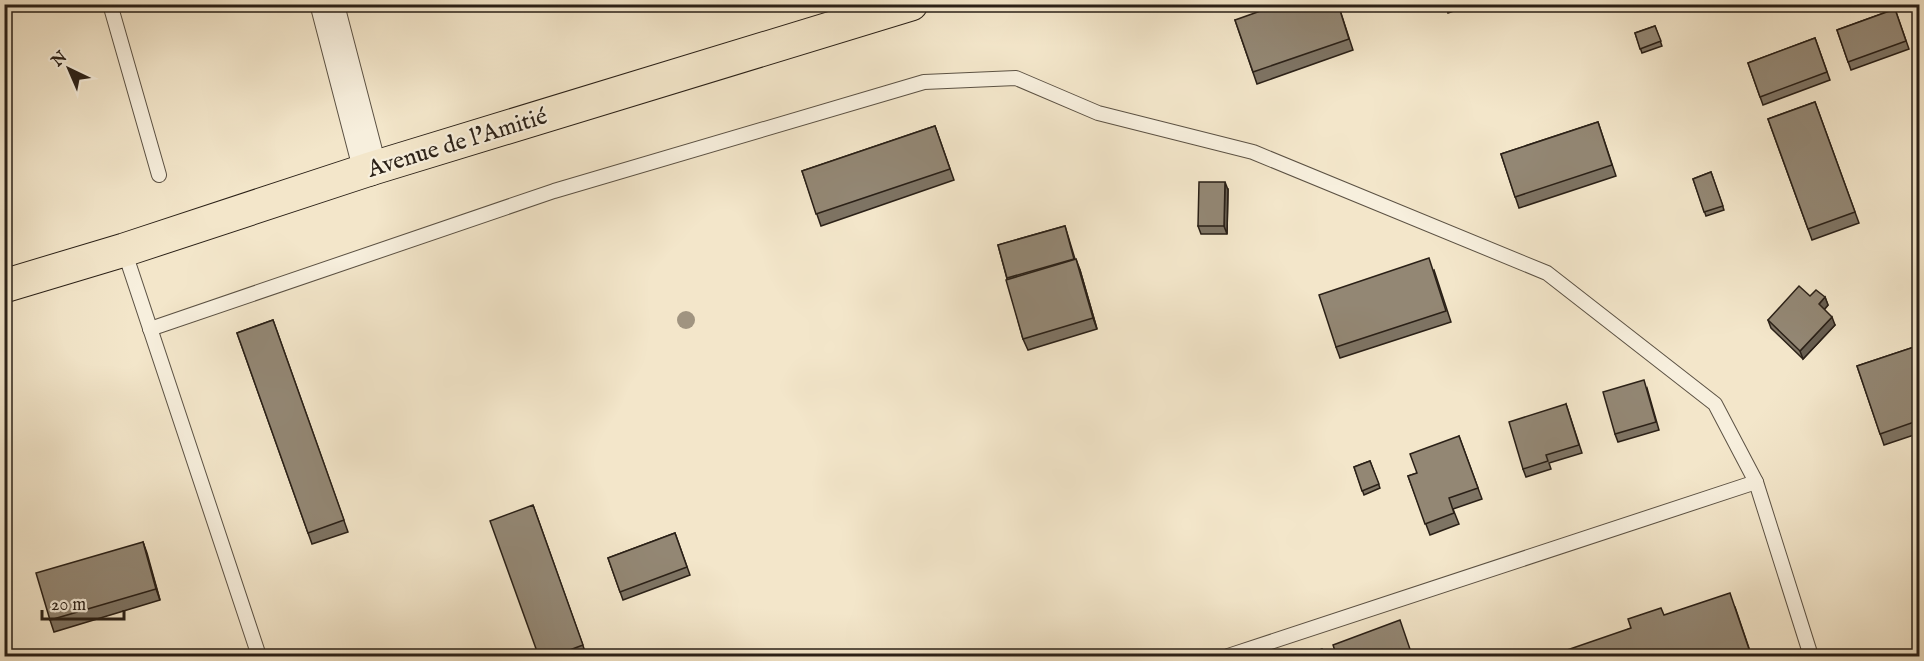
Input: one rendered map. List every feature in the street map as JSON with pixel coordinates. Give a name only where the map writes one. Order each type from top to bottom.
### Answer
[{"type":"main road","name":"Avenue de l'Amitié","points":[[4,286],[124,250],[370,169],[911,4]]},
{"type":"street","points":[[327,4],[370,169]]},
{"type":"lane","points":[[110,4],[159,175]]},
{"type":"lane","points":[[150,329],[554,191],[924,82],[1016,78],[1098,112],[1254,152],[1547,273],[1715,404],[1756,482],[1811,657]]},
{"type":"lane","points":[[124,250],[259,657]]},
{"type":"lane","points":[[1228,657],[1756,482]]},
{"type":"building","points":[[1280,4],[1338,4],[1349,39],[1253,72],[1235,20]]},
{"type":"building","points":[[1895,9],[1906,41],[1848,62],[1837,30]]},
{"type":"building","points":[[1655,26],[1661,41],[1640,49],[1635,33]]},
{"type":"building","points":[[1815,38],[1827,72],[1760,97],[1748,63]]},
{"type":"building","points":[[1815,102],[1855,212],[1808,229],[1768,119]]},
{"type":"building","points":[[1598,122],[1612,165],[1515,197],[1501,154]]},
{"type":"building","points":[[935,126],[950,169],[816,214],[802,171]]},
{"type":"building","points":[[1711,172],[1723,206],[1704,212],[1693,179]]},
{"type":"building","points":[[1199,182],[1225,182],[1224,226],[1198,226]]},
{"type":"building","points":[[1065,226],[1074,259],[1007,278],[998,245]]},
{"type":"building","points":[[1429,258],[1446,311],[1336,347],[1319,295]]},
{"type":"building","points":[[1076,259],[1093,318],[1023,339],[1006,280]]},
{"type":"building","points":[[1799,286],[1810,296],[1816,290],[1825,297],[1819,304],[1832,317],[1800,351],[1768,320]]},
{"type":"building","points":[[273,320],[344,520],[308,533],[237,333]]},
{"type":"building","points":[[1920,345],[1920,420],[1880,434],[1857,366]]},
{"type":"building","points":[[1644,380],[1656,422],[1615,434],[1603,392]]},
{"type":"building","points":[[1566,404],[1579,445],[1546,455],[1548,461],[1523,469],[1509,422]]},
{"type":"building","points":[[1459,436],[1478,488],[1449,498],[1454,513],[1425,524],[1408,476],[1417,473],[1410,454]]},
{"type":"building","points":[[1370,461],[1379,484],[1362,491],[1354,467]]},
{"type":"building","points":[[533,505],[583,645],[551,657],[539,657],[490,521]]},
{"type":"building","points":[[675,533],[687,567],[620,592],[608,558]]},
{"type":"building","points":[[143,542],[156,589],[50,620],[36,573]]},
{"type":"building","points":[[1730,593],[1750,652],[1737,657],[1569,657],[1567,650],[1631,628],[1628,619],[1661,608],[1664,615]]},
{"type":"building","points":[[1400,620],[1412,655],[1407,657],[1337,657],[1333,645]]},
{"type":"building","points":[[1322,649],[1325,657],[1302,657]]}]
